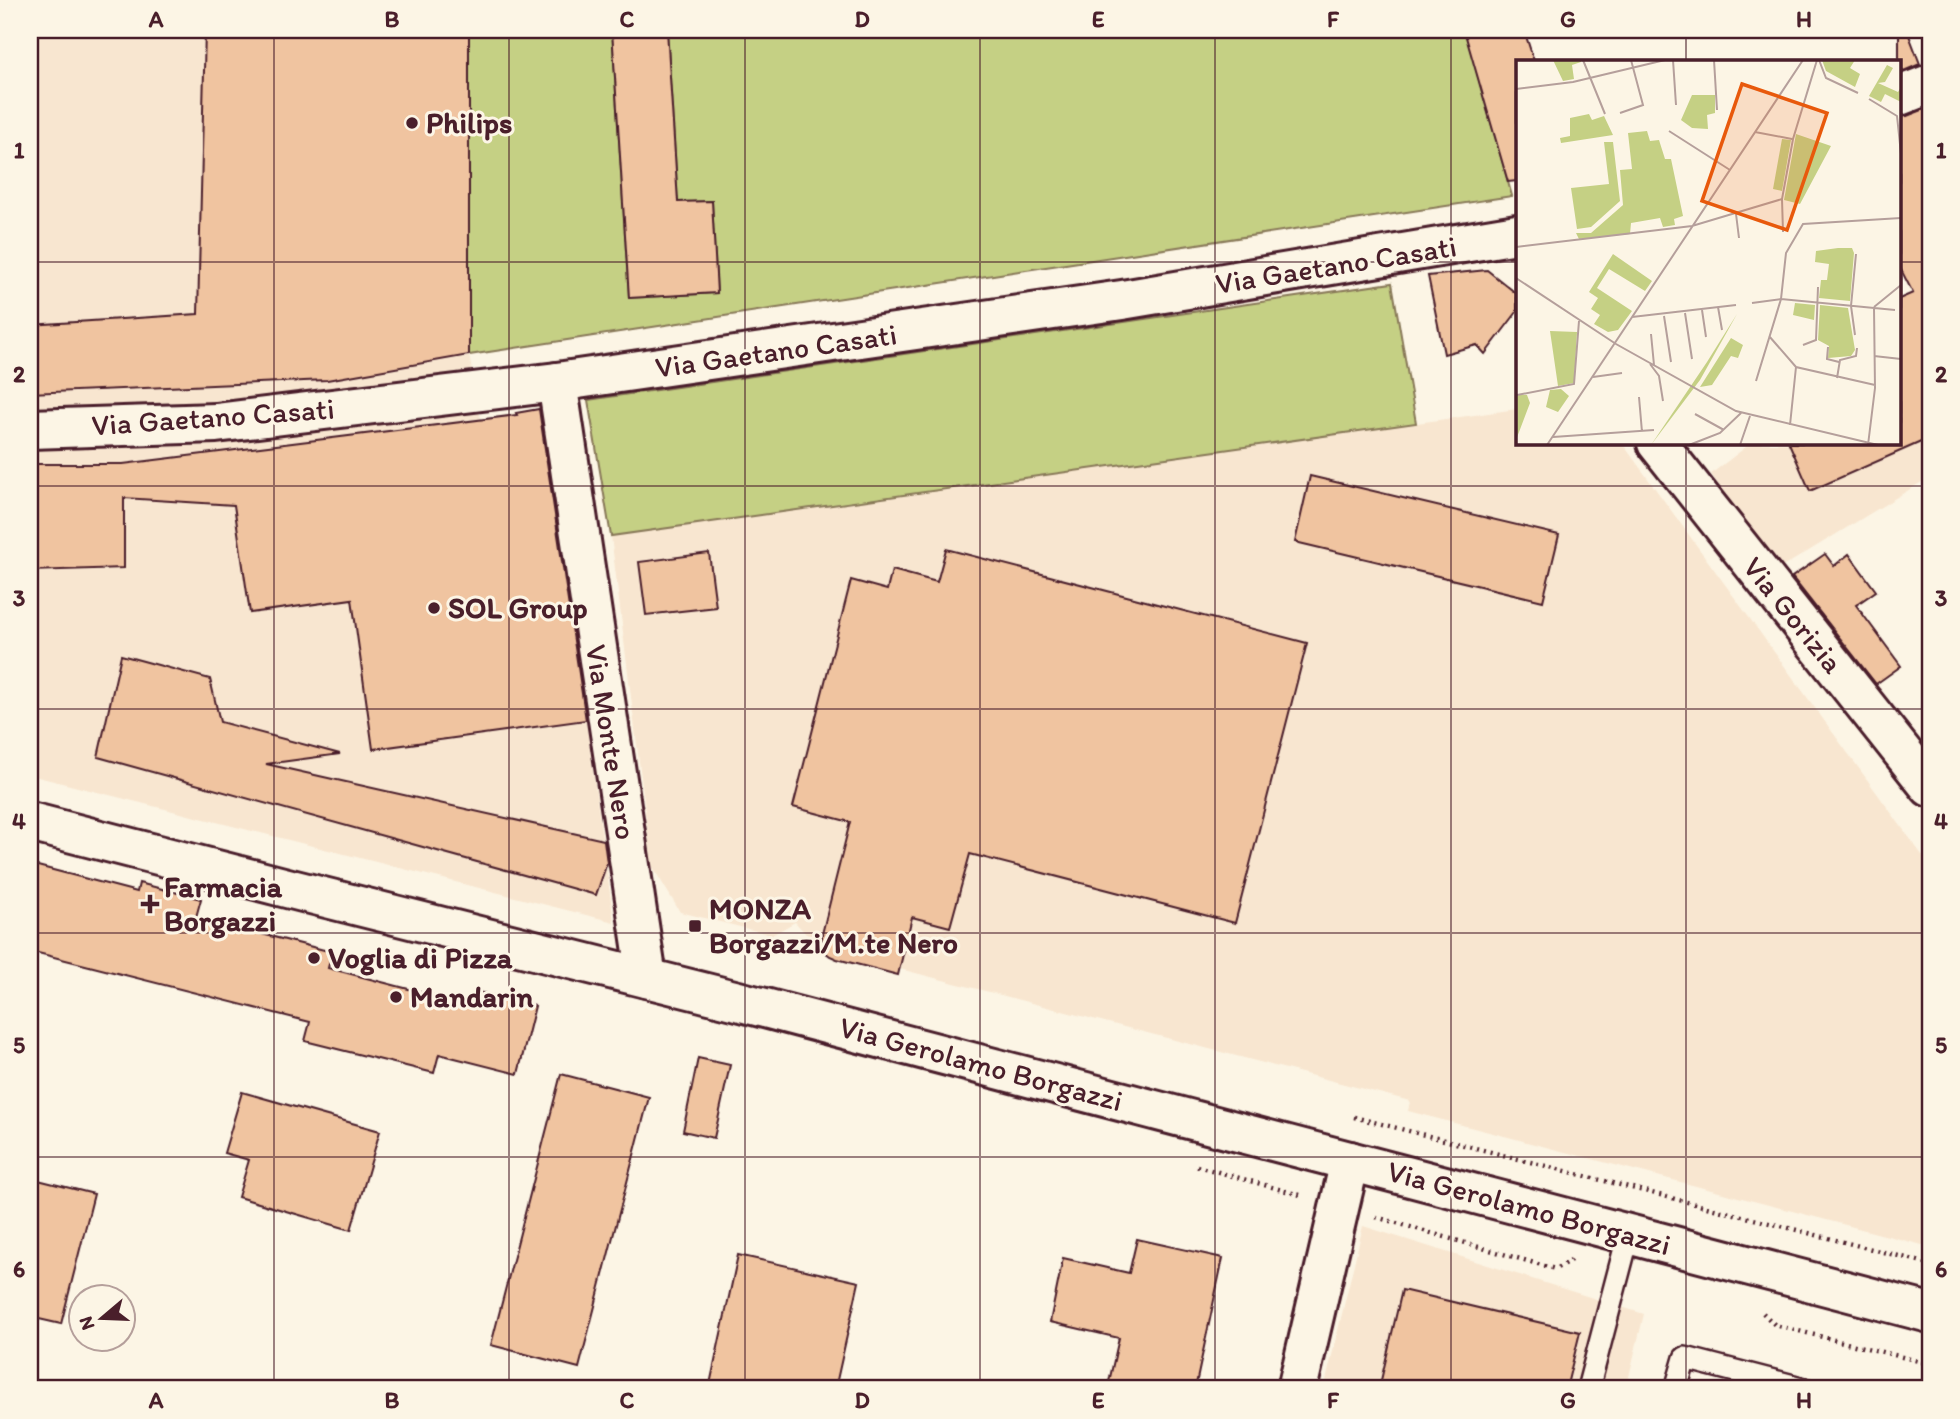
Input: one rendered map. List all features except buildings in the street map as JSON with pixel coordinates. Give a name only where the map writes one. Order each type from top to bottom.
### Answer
[{"type":"street","points":[[1900,96],[1930,84]]},
{"type":"street","name":"Via Gaetano Casati","points":[[30,429],[216,423],[557,383],[1122,300],[1516,238]]},
{"type":"street","name":"Via Monte Nero","points":[[557,383],[647,978]]},
{"type":"street","name":"Via Gorizia","points":[[1658,444],[1930,787]]},
{"type":"street","name":"Via Gerolamo Borgazzi","points":[[30,822],[647,978],[1930,1313]]},
{"type":"street","points":[[1297,1389],[1350,1161]]},
{"type":"lane","points":[[1588,1389],[1629,1233]]},
{"type":"lane","points":[[1676,1389],[1685,1358],[1805,1389]]},
{"type":"shaded area","points":[[30,30],[469,30],[469,355],[481,420],[547,407],[614,922],[30,775]]},
{"type":"shaded area","points":[[1930,345],[1930,477],[1779,569],[1711,474],[1750,444],[1900,444],[1900,361]]},
{"type":"shaded area","points":[[1516,409],[1516,444],[1623,444],[1930,866],[1930,1247],[1408,1111],[1410,1101],[900,969],[837,959],[825,952],[821,939],[806,934],[795,922],[772,935],[680,912],[652,866],[611,536]]},
{"type":"shaded area","points":[[1363,1226],[1644,1314],[1626,1389],[1324,1389]]},
{"type":"green space","points":[[469,30],[612,30],[629,298],[717,293],[712,201],[678,202],[667,30],[1481,30],[1466,35],[1512,196],[469,355]]},
{"type":"green space","points":[[1392,283],[1416,423],[611,536],[588,400]]},
{"type":"place","name":"Philips","points":[[412,123]]},
{"type":"place","name":"SOL Group","points":[[434,608]]},
{"type":"place","name":"Farmacia Borgazzi","points":[[150,904]]},
{"type":"place","name":"MONZA Borgazzi/M.te Nero","points":[[695,926]]},
{"type":"place","name":"Voglia di Pizza","points":[[314,958]]},
{"type":"place","name":"Mandarin","points":[[396,997]]}]
